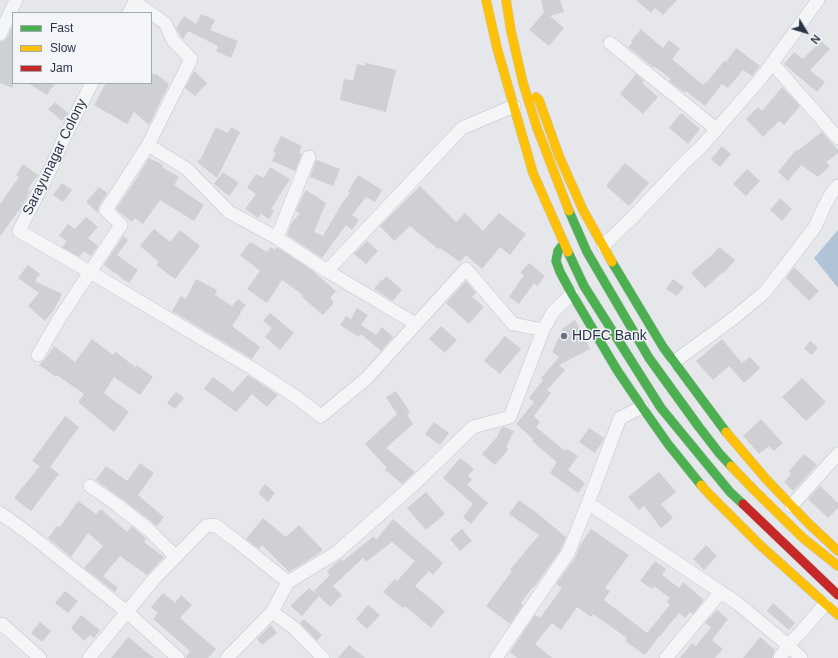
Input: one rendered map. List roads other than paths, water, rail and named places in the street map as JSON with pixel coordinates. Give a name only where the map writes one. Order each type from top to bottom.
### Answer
[{"type":"main road","points":[[486,0],[497,48],[533,173],[584,286],[661,408],[730,492],[838,595]]},
{"type":"main road","points":[[506,0],[511,31],[536,128],[567,207],[587,252],[641,346],[699,427],[719,452],[754,490],[803,538],[838,566]]},
{"type":"main road","points":[[523,80],[539,100],[559,156],[583,210],[659,340],[732,440],[791,506],[838,551]]},
{"type":"main road","points":[[564,243],[558,251],[556,260],[560,272],[617,370],[668,444],[709,494],[760,545],[838,616]]},
{"type":"street","points":[[0,34],[16,0]]},
{"type":"street","points":[[603,246],[702,146],[762,77],[818,0]]},
{"type":"street","points":[[134,5],[146,12]]},
{"type":"street","points":[[38,354],[59,319],[121,225],[106,210],[148,145],[191,59],[173,40],[165,23],[152,15]]},
{"type":"street","points":[[610,43],[716,129]]},
{"type":"street","points":[[772,63],[838,138]]},
{"type":"street","name":"Sarayunagar Colony","points":[[90,272],[19,231],[91,84]]},
{"type":"street","points":[[327,271],[462,128],[514,106]]},
{"type":"street","points":[[148,145],[187,169],[228,212],[276,238],[327,271],[416,324]]},
{"type":"street","points":[[276,238],[309,157]]},
{"type":"street","points":[[674,362],[735,317],[765,292],[815,227],[831,194],[838,186]]},
{"type":"street","points":[[90,272],[255,370],[296,397],[321,416],[366,379],[466,269],[513,324],[537,345]]},
{"type":"street","points":[[227,658],[272,612],[288,582],[336,553],[412,486],[473,428],[510,417],[543,330],[553,312],[572,294]]},
{"type":"street","points":[[513,324],[543,330]]},
{"type":"street","points":[[496,658],[568,553],[620,418],[642,407]]},
{"type":"street","points":[[791,506],[838,454]]},
{"type":"street","points":[[90,486],[148,529],[176,557]]},
{"type":"street","points":[[588,503],[737,603],[788,645],[801,658]]},
{"type":"street","points":[[0,513],[28,533],[127,612],[178,658]]},
{"type":"street","points":[[88,658],[154,579],[206,526],[215,525],[288,582]]},
{"type":"street","points":[[666,658],[721,592]]},
{"type":"street","points":[[780,658],[788,645],[825,604]]},
{"type":"street","points":[[272,612],[293,627],[323,658]]},
{"type":"street","points":[[2,624],[40,658]]},
{"type":"water","points":[[838,230],[838,288],[814,258]]},
{"type":"place","name":"HDFC Bank","points":[[564,336]]}]
